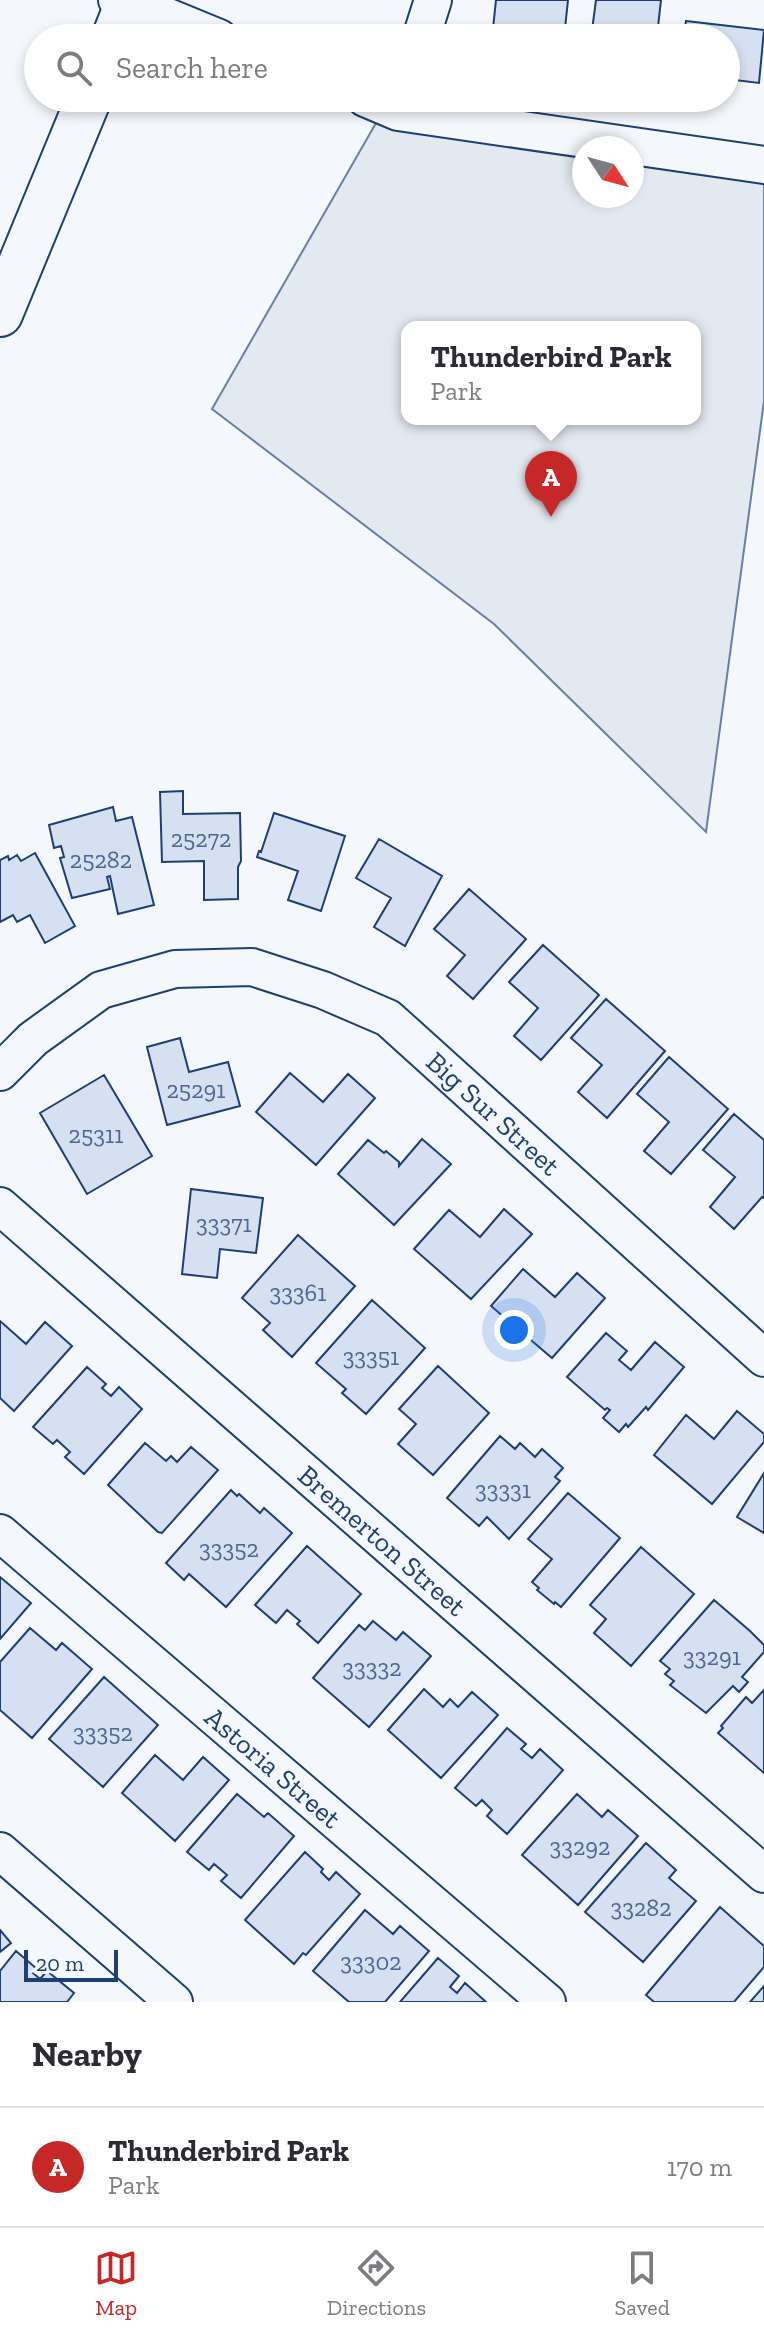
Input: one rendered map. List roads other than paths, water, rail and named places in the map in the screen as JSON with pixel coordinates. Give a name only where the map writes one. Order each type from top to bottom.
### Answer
[{"type":"main road","points":[[0,314],[83,112]]},
{"type":"street","points":[[425,24],[433,0]]},
{"type":"street","points":[[122,10],[170,24]]},
{"type":"street","points":[[442,112],[764,165]]},
{"type":"street","name":"Big Sur Street","points":[[0,1072],[33,1039],[101,990],[175,969],[252,967],[323,990],[388,1018],[764,1358]]},
{"type":"street","name":"Bremerton Street","points":[[0,1206],[764,1874]]},
{"type":"street","name":"Astoria Street","points":[[0,1533],[547,2002]]},
{"type":"street","points":[[0,1851],[174,2002]]},
{"type":"place","name":"Thunderbird Park","points":[[551,517]]}]
